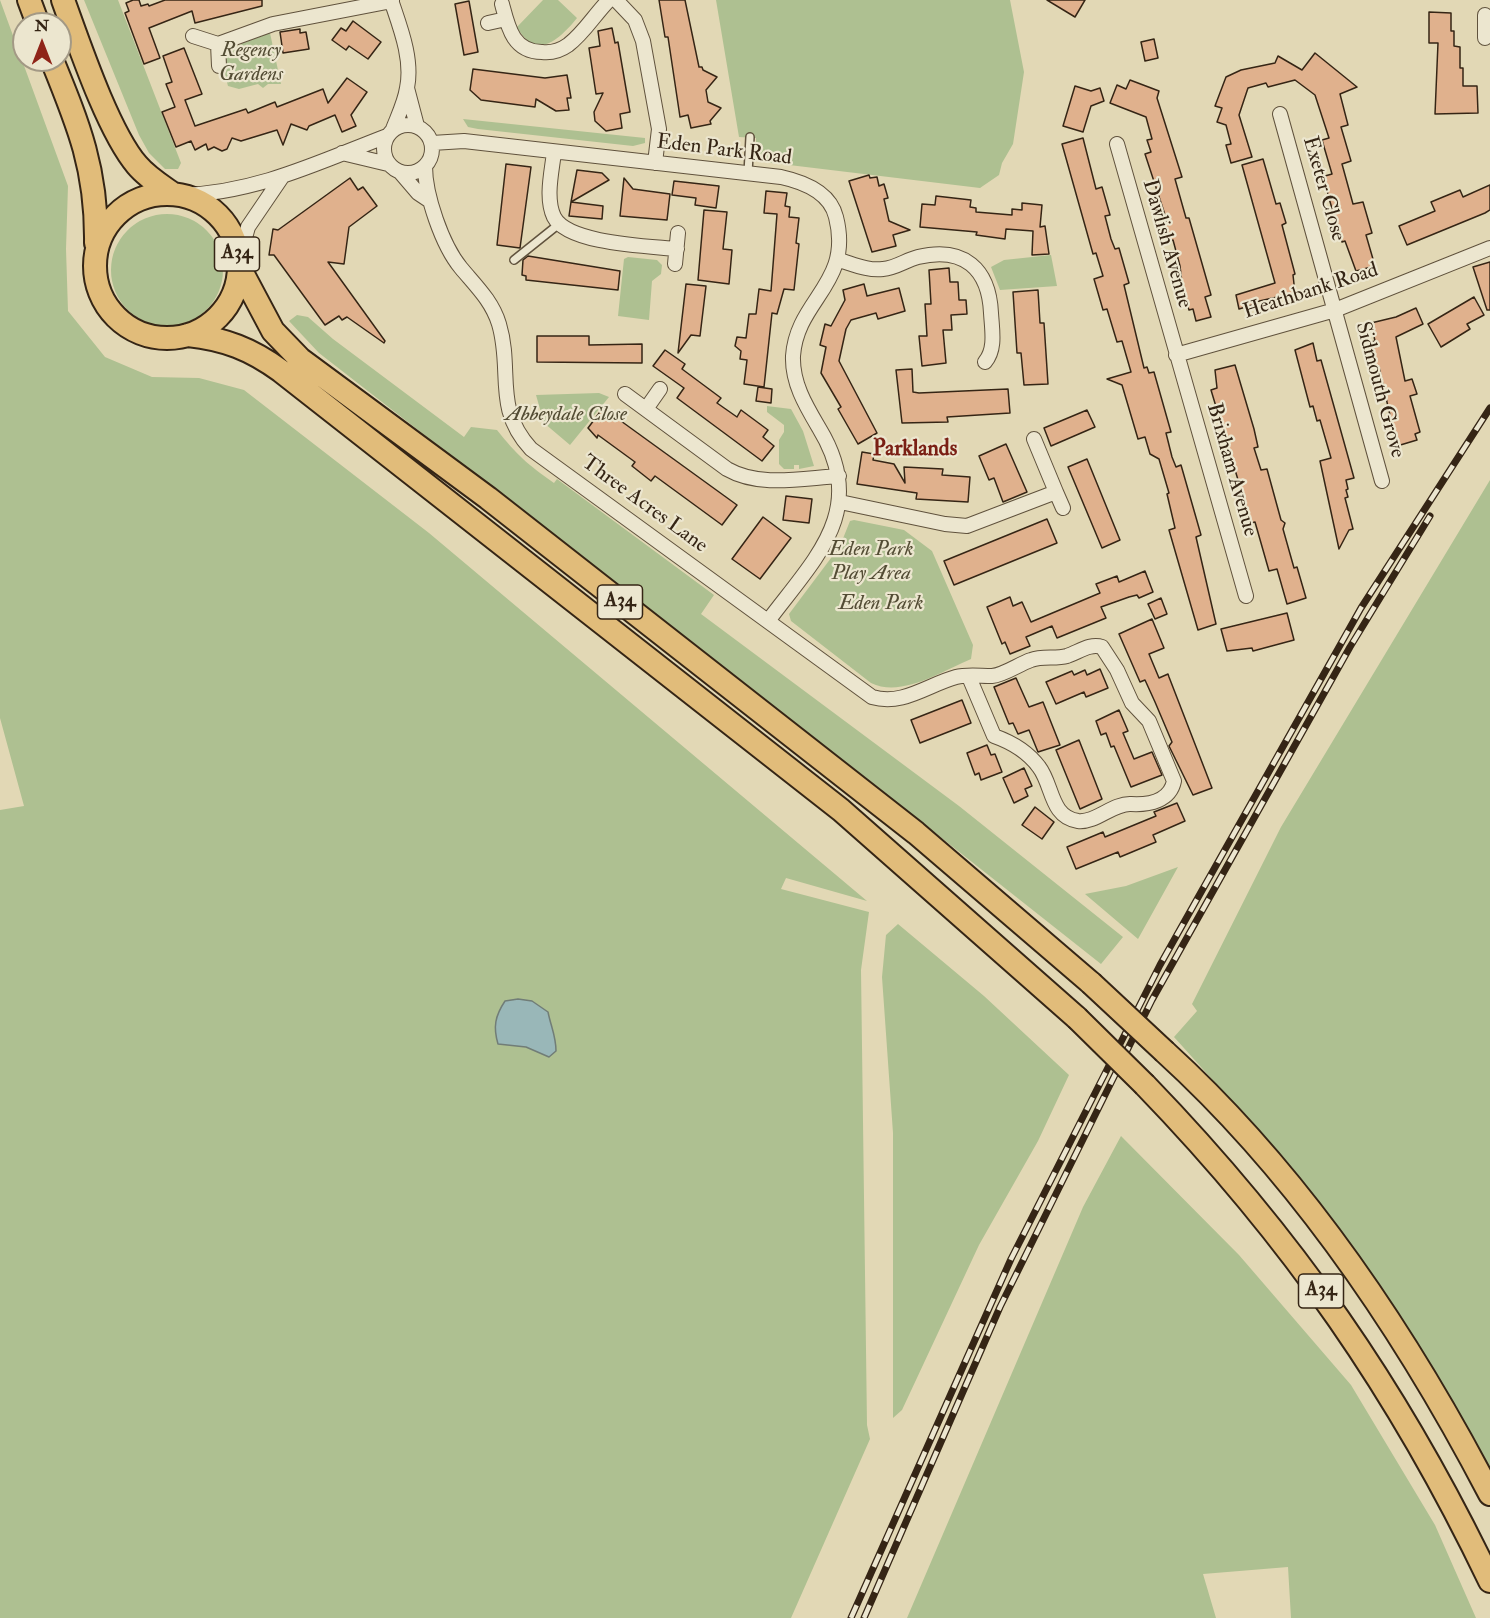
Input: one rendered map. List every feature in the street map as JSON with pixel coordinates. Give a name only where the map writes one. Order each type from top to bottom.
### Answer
[{"type":"highway","name":"A34","points":[[63,0],[102,100],[126,150],[148,177],[177,195],[201,203],[221,218],[234,239],[239,263],[273,331],[300,359],[488,498],[916,833],[1091,983],[1196,1080],[1243,1131],[1336,1246],[1417,1364],[1490,1494]]},
{"type":"highway","name":"A34","points":[[57,72],[88,152],[96,202],[95,278],[100,295],[119,320],[147,336],[162,338],[188,335],[234,344],[261,356],[841,810],[1077,1018],[1145,1085],[1263,1215],[1341,1318],[1426,1455],[1490,1581]]},
{"type":"highway","name":"A34","points":[[96,250],[102,233],[121,210],[150,196],[177,195]]},
{"type":"highway","name":"A34","points":[[188,335],[212,322],[228,305],[234,292],[239,263]]},
{"type":"street","points":[[502,4],[517,44],[534,52],[556,51],[575,39],[609,0]]},
{"type":"street","points":[[616,0],[635,20],[643,41],[659,129],[655,163]]},
{"type":"street","points":[[193,36],[218,44],[273,24],[392,1],[405,46],[407,88],[417,126]]},
{"type":"street","points":[[1482,15],[1485,38]]},
{"type":"street","points":[[488,23],[506,19]]},
{"type":"street","points":[[218,44],[219,66]]},
{"type":"street","points":[[394,168],[383,150],[407,88]]},
{"type":"street","name":"Exeter Close","points":[[1280,114],[1335,310]]},
{"type":"street","points":[[177,195],[234,191],[282,177],[405,124],[424,130],[432,142],[431,157],[425,166],[413,172],[342,153]]},
{"type":"street","name":"Eden Park Road","points":[[432,142],[464,141],[748,173],[794,180],[825,196],[835,213],[840,232],[839,260],[798,334],[793,366],[801,394],[832,450],[839,476],[840,502],[835,522],[825,542],[768,621]]},
{"type":"street","name":"Dawlish Avenue","points":[[1117,144],[1176,355]]},
{"type":"street","points":[[554,152],[550,198],[554,217],[565,229],[582,235],[677,249]]},
{"type":"street","name":"Three Acres Lane","points":[[425,166],[430,201],[452,255],[493,308],[504,347],[508,411],[523,440],[531,449],[866,693],[880,699],[902,698],[956,677],[969,677],[977,674],[993,676],[1033,659],[1066,656],[1092,646],[1102,647],[1117,670],[1132,703],[1149,721],[1174,781],[1173,789],[1167,796],[1143,806],[1127,804],[1082,821],[1068,818],[1054,802],[1040,768],[1013,743],[994,736],[969,677]]},
{"type":"street","name":"Three Acres Lane","points":[[394,168],[418,193],[430,201]]},
{"type":"street","points":[[239,263],[248,227],[282,177]]},
{"type":"street","points":[[675,264],[678,233]]},
{"type":"street","name":"Heathbank Road","points":[[1176,355],[1335,310],[1490,248]]},
{"type":"street","points":[[839,260],[875,270],[895,267],[919,257],[944,256],[955,257],[976,268],[987,283],[990,299],[992,348],[985,362]]},
{"type":"street","name":"Sidmouth Grove","points":[[1335,310],[1382,481]]},
{"type":"street","name":"Brixham Avenue","points":[[1176,355],[1246,596]]},
{"type":"street","points":[[646,409],[660,389]]},
{"type":"street","points":[[625,394],[728,469],[744,478],[760,480],[839,476]]},
{"type":"street","points":[[1034,439],[1063,508]]},
{"type":"street","points":[[840,502],[945,524],[967,526],[1056,492]]},
{"type":"lane","points":[[748,173],[750,137]]},
{"type":"lane","points":[[514,260],[559,224]]},
{"type":"green space","points":[[0,0],[12,33],[12,72],[26,72],[68,186],[66,249],[68,311],[105,357],[152,377],[199,378],[244,390],[429,533],[867,901],[786,878],[781,889],[869,912],[861,970],[867,1425],[870,1439],[791,1618],[0,1618],[0,810],[24,806],[0,718]]},
{"type":"green space","points":[[84,0],[118,0],[181,163],[178,169],[165,169],[149,153],[139,135]]},
{"type":"green space","points":[[543,0],[558,0],[577,18],[556,39],[548,44],[540,45],[524,38],[517,27]]},
{"type":"green space","points":[[716,0],[1010,0],[1024,72],[1013,144],[1002,163],[999,175],[980,188],[756,161],[756,138],[739,137]]},
{"type":"green space","name":"Regency Gardens","points":[[270,33],[281,84],[268,84],[263,88],[258,84],[239,89],[228,86],[224,71],[227,52]]},
{"type":"green space","points":[[463,119],[645,138],[645,143],[633,146],[478,129],[468,127]]},
{"type":"green space","points":[[167,214],[188,218],[207,230],[219,249],[223,270],[219,291],[207,310],[188,322],[167,326],[146,322],[127,310],[115,291],[111,270],[115,249],[127,230],[146,218]]},
{"type":"green space","points":[[1051,255],[1057,286],[1000,290],[991,267],[1004,260]]},
{"type":"green space","points":[[628,257],[657,260],[662,265],[661,274],[652,281],[649,320],[618,316],[624,259]]},
{"type":"green space","points":[[297,315],[308,317],[333,339],[464,437],[471,427],[497,430],[517,453],[554,483],[557,479],[714,595],[701,614],[959,806],[1123,937],[1101,964],[319,353],[289,321]]},
{"type":"green space","name":"Abbeydale Close","points":[[599,393],[609,397],[570,445],[544,423],[536,395]]},
{"type":"green space","points":[[767,406],[791,409],[803,431],[814,466],[799,469],[799,465],[794,465],[794,469],[784,469],[779,464],[779,440],[784,432],[784,425],[767,412]]},
{"type":"green space","points":[[1490,480],[1490,1468],[1429,1361],[1361,1259],[1293,1173],[1174,1037],[1197,1011],[1192,1004],[1281,827]]},
{"type":"green space","name":"Eden Park","points":[[850,521],[904,530],[932,551],[973,645],[971,659],[922,681],[896,687],[883,687],[871,683],[791,621],[789,614],[840,546]]},
{"type":"green space","points":[[1178,867],[1138,939],[1085,894],[1126,886]]},
{"type":"green space","points":[[898,924],[984,996],[1069,1075],[1038,1141],[979,1245],[902,1410],[893,1418],[893,1133],[882,977],[886,935]]},
{"type":"green space","points":[[1121,1136],[1239,1255],[1351,1385],[1435,1525],[1476,1618],[1291,1618],[1288,1567],[1203,1574],[1216,1618],[907,1618],[1083,1207]]},
{"type":"water","points":[[518,999],[532,1001],[548,1012],[556,1051],[549,1057],[526,1047],[498,1044],[495,1027],[499,1012],[505,1001]]},
{"type":"building","points":[[139,0],[141,6],[148,4],[149,6],[165,0],[262,0],[262,6],[195,23],[192,11],[149,28],[160,58],[144,64],[125,13],[129,11],[126,3]]},
{"type":"building","points":[[659,0],[685,0],[699,67],[717,77],[706,90],[708,102],[721,108],[710,121],[711,124],[691,128],[688,115],[680,117],[668,37],[665,37]]},
{"type":"building","points":[[1047,0],[1085,0],[1075,17]]},
{"type":"building","points":[[469,1],[478,52],[464,55],[455,4]]},
{"type":"building","points":[[1429,12],[1451,13],[1454,46],[1460,47],[1463,86],[1477,86],[1478,113],[1435,114],[1438,43],[1429,43]]},
{"type":"building","points":[[353,21],[381,42],[368,59],[349,46],[346,50],[332,40],[341,28],[346,31]]},
{"type":"building","points":[[612,28],[615,43],[618,42],[630,112],[620,114],[622,128],[606,131],[595,121],[594,112],[603,93],[596,94],[589,48],[600,46],[598,31]]},
{"type":"building","points":[[300,29],[300,33],[306,32],[309,49],[283,53],[280,32]]},
{"type":"building","points":[[1154,39],[1158,58],[1145,61],[1141,42]]},
{"type":"building","points":[[184,48],[202,94],[185,100],[195,126],[246,109],[248,113],[275,102],[277,107],[323,89],[328,103],[347,78],[367,92],[351,115],[356,126],[342,132],[335,115],[309,126],[307,130],[291,124],[283,145],[277,130],[241,141],[232,138],[227,149],[222,151],[214,147],[208,150],[206,144],[195,150],[191,141],[176,147],[162,112],[175,107],[166,84],[172,82],[163,56]]},
{"type":"building","points":[[1315,53],[1357,87],[1340,94],[1348,125],[1341,127],[1351,161],[1342,164],[1353,204],[1363,202],[1372,233],[1366,235],[1375,266],[1356,271],[1345,241],[1342,242],[1328,195],[1325,176],[1332,174],[1322,140],[1329,138],[1315,95],[1295,80],[1268,87],[1266,83],[1248,88],[1239,115],[1252,157],[1231,163],[1226,145],[1231,144],[1226,125],[1217,122],[1222,108],[1215,106],[1226,77],[1241,70],[1275,63],[1278,56],[1302,70]]},
{"type":"building","points":[[473,69],[545,78],[567,75],[571,98],[567,98],[569,110],[556,111],[536,99],[535,107],[481,100],[470,90]]},
{"type":"building","points":[[1130,80],[1159,91],[1157,98],[1182,177],[1175,179],[1186,218],[1189,218],[1211,295],[1205,297],[1211,317],[1196,321],[1193,309],[1189,310],[1183,292],[1180,266],[1173,240],[1169,241],[1164,222],[1167,221],[1145,154],[1151,152],[1147,140],[1152,139],[1146,117],[1110,103],[1117,85],[1126,89]]},
{"type":"building","points":[[1075,86],[1091,91],[1100,88],[1104,101],[1091,106],[1083,132],[1063,126]]},
{"type":"building","points":[[1083,138],[1096,189],[1102,187],[1110,215],[1105,216],[1111,239],[1115,249],[1119,248],[1129,283],[1124,285],[1144,368],[1147,367],[1149,373],[1154,372],[1171,432],[1166,433],[1172,457],[1176,467],[1181,465],[1201,535],[1196,537],[1216,624],[1198,630],[1169,530],[1175,528],[1167,494],[1169,493],[1159,459],[1150,454],[1145,437],[1138,439],[1122,385],[1107,379],[1131,372],[1122,341],[1117,342],[1107,309],[1103,310],[1094,279],[1103,276],[1096,253],[1093,254],[1062,144]]},
{"type":"building","points":[[1263,159],[1276,204],[1280,203],[1286,223],[1282,225],[1295,274],[1293,275],[1295,293],[1255,302],[1256,304],[1239,309],[1236,295],[1275,283],[1242,165]]},
{"type":"building","points":[[506,164],[531,167],[520,248],[497,245]]},
{"type":"building","points":[[577,170],[602,173],[609,180],[571,202]]},
{"type":"building","points":[[869,175],[870,178],[877,177],[879,186],[884,184],[888,198],[884,199],[889,221],[910,230],[893,235],[896,246],[872,252],[849,181]]},
{"type":"building","points":[[350,178],[358,190],[363,187],[377,206],[349,227],[344,264],[328,262],[385,341],[384,343],[347,317],[342,320],[339,316],[325,325],[274,255],[269,255],[273,229],[278,230]]},
{"type":"building","points":[[624,178],[633,189],[670,194],[667,220],[620,216]]},
{"type":"building","points":[[674,181],[719,186],[716,208],[695,205],[696,198],[672,195]]},
{"type":"building","points":[[1490,185],[1490,210],[1407,245],[1399,226],[1435,211],[1431,202],[1460,190],[1463,197]]},
{"type":"building","points":[[766,191],[787,193],[785,206],[790,207],[789,217],[799,218],[796,243],[799,244],[794,290],[784,289],[777,314],[772,313],[764,387],[744,384],[747,360],[740,359],[741,351],[735,346],[737,337],[746,338],[749,314],[756,314],[759,289],[771,291],[777,214],[764,213]]},
{"type":"building","points":[[936,196],[971,200],[970,207],[976,208],[976,212],[1012,215],[1012,209],[1022,210],[1022,203],[1042,205],[1040,227],[1045,226],[1049,254],[1032,255],[1033,231],[1006,229],[1005,239],[976,235],[977,232],[920,227],[922,204],[935,205]]},
{"type":"building","points":[[571,202],[603,206],[602,219],[569,216]]},
{"type":"building","points":[[704,210],[727,212],[723,249],[732,250],[729,284],[698,280]]},
{"type":"building","points":[[528,256],[620,271],[618,290],[526,280],[526,276],[522,275],[523,260]]},
{"type":"building","points":[[1490,262],[1490,310],[1487,310],[1473,267]]},
{"type":"building","points":[[949,268],[950,282],[958,282],[959,300],[966,300],[967,314],[951,315],[952,330],[943,330],[946,363],[922,366],[919,336],[927,336],[925,304],[931,304],[929,270]]},
{"type":"building","points":[[686,284],[706,286],[700,336],[691,335],[678,353]]},
{"type":"building","points":[[864,284],[867,296],[899,288],[905,311],[878,319],[876,313],[851,320],[846,329],[839,361],[877,433],[858,444],[838,409],[841,407],[821,373],[826,347],[820,345],[825,324],[831,326],[845,300],[843,290]]},
{"type":"building","points":[[1038,290],[1040,323],[1044,323],[1048,384],[1024,385],[1021,353],[1017,353],[1013,292]]},
{"type":"building","points":[[1474,297],[1484,315],[1467,324],[1470,329],[1441,347],[1428,324]]},
{"type":"building","points":[[1416,308],[1423,324],[1396,337],[1405,381],[1412,379],[1417,394],[1410,396],[1420,432],[1415,434],[1417,440],[1397,446],[1379,367],[1375,368],[1368,343],[1375,341],[1371,323],[1396,317]]},
{"type":"building","points":[[537,336],[589,336],[589,345],[642,344],[642,363],[537,362]]},
{"type":"building","points":[[1313,343],[1317,361],[1321,360],[1354,478],[1346,480],[1348,497],[1345,498],[1353,529],[1349,530],[1339,549],[1320,461],[1331,458],[1320,420],[1317,421],[1313,406],[1310,407],[1295,350]]},
{"type":"building","points":[[665,350],[685,364],[682,369],[721,398],[717,403],[737,417],[741,410],[768,430],[763,437],[774,446],[762,461],[677,398],[684,388],[653,366]]},
{"type":"building","points":[[1235,365],[1254,429],[1258,447],[1254,448],[1261,470],[1267,469],[1281,520],[1285,523],[1283,529],[1294,568],[1297,567],[1306,598],[1287,604],[1277,569],[1269,571],[1255,522],[1251,523],[1211,390],[1217,388],[1215,370]]},
{"type":"building","points":[[912,369],[913,392],[1008,389],[1010,413],[947,417],[948,422],[902,423],[896,370]]},
{"type":"building","points":[[758,387],[772,389],[771,403],[756,401]]},
{"type":"building","points":[[603,408],[737,505],[722,525],[655,476],[651,481],[632,466],[635,462],[598,435],[597,438],[588,428]]},
{"type":"building","points":[[1087,410],[1095,427],[1051,446],[1044,428]]},
{"type":"building","points":[[1006,444],[1027,492],[1003,502],[994,478],[989,480],[979,456]]},
{"type":"building","points":[[862,452],[874,454],[873,460],[894,464],[905,483],[904,467],[943,469],[942,475],[970,477],[968,502],[916,499],[917,493],[857,484]]},
{"type":"building","points":[[1087,459],[1120,540],[1102,548],[1068,467]]},
{"type":"building","points":[[786,496],[812,499],[809,523],[783,520]]},
{"type":"building","points":[[763,517],[791,538],[760,579],[732,559]]},
{"type":"building","points":[[1047,519],[1057,543],[954,585],[944,561]]},
{"type":"building","points":[[1145,571],[1153,592],[1139,598],[1137,595],[1101,607],[1106,618],[1057,638],[1052,626],[1026,637],[1030,646],[1010,654],[1005,642],[1002,644],[987,607],[1010,597],[1013,606],[1022,602],[1031,622],[1100,593],[1096,584],[1117,576],[1119,582]]},
{"type":"building","points":[[1161,598],[1167,614],[1155,619],[1148,604]]},
{"type":"building","points":[[1287,613],[1294,640],[1253,651],[1252,648],[1227,651],[1221,629]]},
{"type":"building","points":[[1152,619],[1164,648],[1149,654],[1159,678],[1168,674],[1212,788],[1193,795],[1169,746],[1172,742],[1145,680],[1140,682],[1119,634]]},
{"type":"building","points":[[1100,669],[1108,688],[1086,697],[1084,692],[1056,704],[1046,682],[1072,671],[1074,675],[1085,670],[1087,675]]},
{"type":"building","points":[[1016,678],[1029,707],[1043,702],[1060,745],[1038,752],[1029,730],[1018,734],[1013,723],[1009,724],[994,687]]},
{"type":"building","points":[[962,700],[971,723],[920,743],[911,720]]},
{"type":"building","points":[[1119,710],[1128,731],[1123,733],[1134,759],[1152,752],[1162,775],[1131,787],[1114,746],[1111,747],[1106,733],[1101,735],[1096,721]]},
{"type":"building","points":[[1079,740],[1102,799],[1080,809],[1056,750]]},
{"type":"building","points":[[987,745],[991,755],[995,754],[1002,772],[981,780],[979,773],[975,775],[967,753]]},
{"type":"building","points":[[1024,768],[1032,786],[1025,789],[1028,796],[1014,803],[1003,778]]},
{"type":"building","points":[[1177,803],[1185,821],[1153,835],[1156,842],[1120,857],[1118,852],[1076,869],[1067,847],[1103,832],[1105,837],[1156,816],[1154,812]]},
{"type":"building","points":[[1035,807],[1054,822],[1042,839],[1022,825]]},
{"type":"railway","points":[[851,1618],[1011,1259],[1160,965],[1361,608],[1490,408]]},
{"type":"railway","points":[[864,1618],[1000,1307],[1152,1000],[1350,647],[1430,516]]},
{"type":"district","name":"Parklands","points":[[915,450]]},
{"type":"park label","name":"Eden Park Play Area","points":[[871,562]]}]
